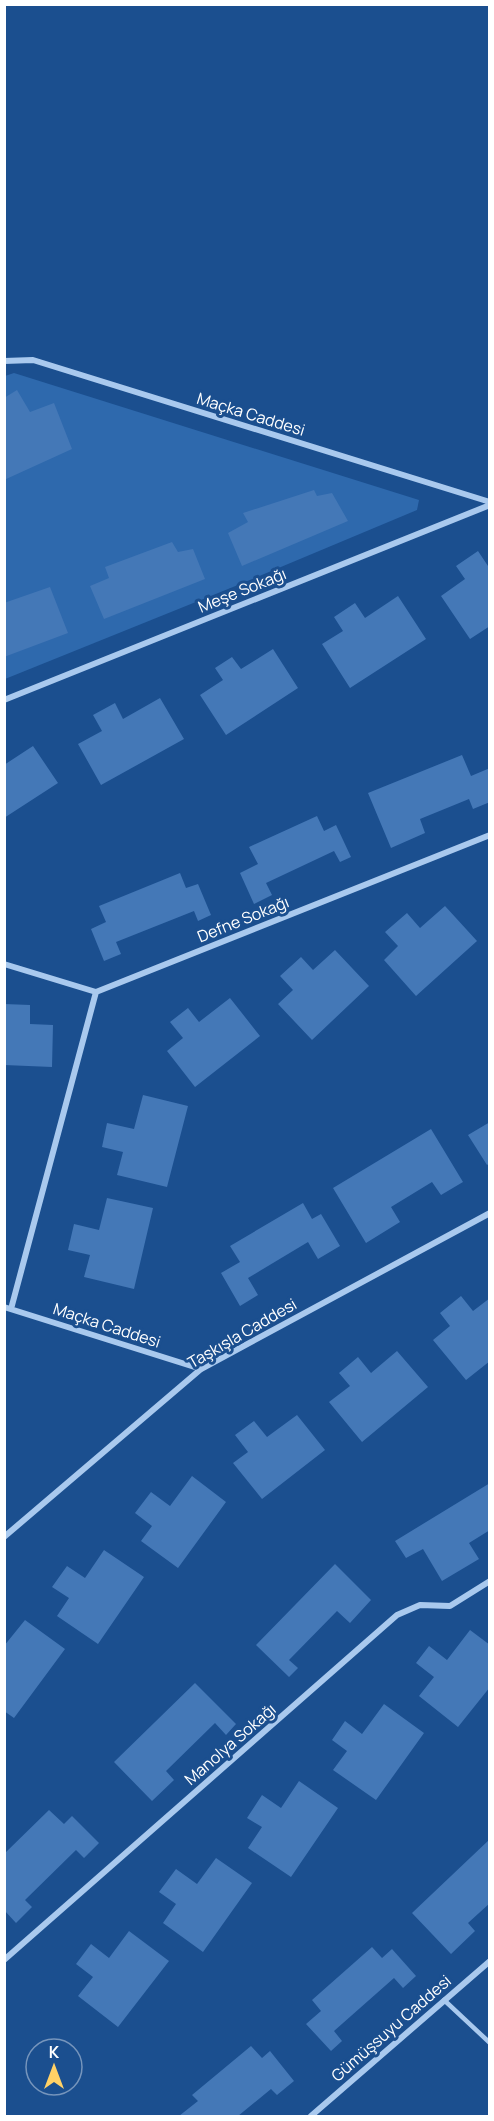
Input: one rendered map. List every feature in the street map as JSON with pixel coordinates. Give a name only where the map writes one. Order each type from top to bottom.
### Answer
[{"type":"street","name":"Maçka Caddesi","points":[[4,361],[33,360],[489,503]]},
{"type":"street","name":"Meşe Sokağı","points":[[4,700],[489,503]]},
{"type":"street","name":"Defne Sokağı","points":[[96,992],[489,835]]},
{"type":"street","points":[[4,964],[96,992],[8,1308]]},
{"type":"street","name":"Taşkışla Caddesi","points":[[4,1537],[201,1369],[489,1213]]},
{"type":"street","name":"Maçka Caddesi","points":[[8,1308],[201,1369]]},
{"type":"street","name":"Manolya Sokağı","points":[[4,1960],[397,1615],[420,1605],[450,1606],[489,1581]]},
{"type":"street","name":"Gümüşsuyu Caddesi","points":[[311,2116],[489,1961]]},
{"type":"lane","points":[[444,2000],[489,2043]]},
{"type":"shaded area","points":[[14,373],[419,500],[417,510],[5,679],[5,376]]},
{"type":"building","points":[[17,390],[30,412],[54,403],[72,449],[4,480],[4,398]]},
{"type":"building","points":[[314,490],[317,496],[332,493],[348,521],[242,566],[228,533],[248,522],[243,513]]},
{"type":"building","points":[[172,542],[178,552],[193,549],[205,579],[104,619],[90,586],[109,578],[105,567]]},
{"type":"building","points":[[478,551],[490,569],[490,626],[470,639],[441,596],[465,579],[456,566]]},
{"type":"building","points":[[50,587],[68,633],[4,657],[4,603]]},
{"type":"building","points":[[398,596],[426,639],[350,688],[322,644],[343,631],[334,617],[355,603],[365,618]]},
{"type":"building","points":[[273,649],[298,688],[226,735],[200,695],[223,680],[215,668],[232,657],[241,669]]},
{"type":"building","points":[[160,698],[184,739],[101,785],[78,744],[102,731],[93,715],[115,703],[123,719]]},
{"type":"building","points":[[33,746],[58,783],[4,818],[4,765]]},
{"type":"building","points":[[462,755],[471,776],[490,768],[490,802],[473,809],[469,799],[420,819],[425,833],[391,848],[368,793]]},
{"type":"building","points":[[317,816],[324,831],[336,825],[351,857],[340,862],[334,851],[266,883],[272,895],[254,904],[240,873],[258,864],[249,847]]},
{"type":"building","points":[[180,873],[186,888],[198,884],[211,915],[198,921],[194,911],[116,942],[121,954],[104,961],[91,929],[106,922],[99,906]]},
{"type":"building","points":[[445,906],[477,941],[416,996],[384,960],[398,946],[385,932],[407,913],[420,928]]},
{"type":"building","points":[[335,950],[369,986],[312,1040],[278,1004],[293,990],[280,976],[301,957],[313,970]]},
{"type":"building","points":[[230,998],[260,1036],[195,1087],[167,1051],[183,1038],[170,1022],[188,1008],[199,1022]]},
{"type":"building","points":[[4,1004],[30,1005],[30,1024],[53,1025],[52,1067],[4,1065]]},
{"type":"building","points":[[143,1095],[188,1106],[167,1187],[117,1175],[123,1152],[102,1147],[107,1123],[134,1129]]},
{"type":"building","points":[[490,1122],[490,1163],[487,1165],[468,1135]]},
{"type":"building","points":[[431,1129],[463,1182],[441,1195],[432,1182],[391,1207],[400,1222],[366,1243],[333,1188]]},
{"type":"building","points":[[107,1198],[153,1208],[134,1289],[84,1277],[90,1255],[68,1250],[74,1224],[99,1230]]},
{"type":"building","points":[[303,1203],[312,1219],[321,1214],[340,1246],[318,1259],[308,1242],[248,1278],[258,1295],[240,1306],[221,1273],[240,1262],[230,1246]]},
{"type":"building","points":[[461,1296],[473,1311],[490,1298],[490,1361],[466,1380],[433,1340],[450,1326],[440,1313]]},
{"type":"building","points":[[397,1351],[428,1387],[362,1442],[329,1402],[350,1386],[339,1373],[358,1357],[371,1373]]},
{"type":"building","points":[[297,1415],[325,1450],[262,1499],[233,1463],[248,1452],[235,1435],[254,1421],[267,1437]]},
{"type":"building","points":[[192,1476],[226,1502],[178,1568],[141,1541],[152,1526],[135,1513],[151,1492],[170,1506]]},
{"type":"building","points":[[490,1483],[490,1530],[469,1543],[479,1559],[442,1581],[423,1549],[406,1558],[395,1541]]},
{"type":"building","points":[[104,1550],[144,1577],[98,1644],[57,1616],[69,1598],[52,1587],[67,1566],[85,1578]]},
{"type":"building","points":[[335,1564],[371,1600],[350,1623],[337,1611],[289,1660],[298,1668],[289,1677],[256,1645]]},
{"type":"building","points":[[25,1620],[65,1649],[14,1718],[4,1711],[4,1646]]},
{"type":"building","points":[[470,1630],[490,1645],[490,1687],[458,1727],[419,1696],[434,1677],[416,1663],[429,1646],[447,1660]]},
{"type":"building","points":[[195,1683],[236,1724],[226,1735],[215,1723],[166,1771],[174,1780],[152,1801],[114,1762]]},
{"type":"building","points":[[384,1704],[424,1733],[376,1800],[333,1770],[347,1751],[332,1740],[345,1721],[362,1734]]},
{"type":"building","points":[[299,1781],[338,1808],[291,1877],[248,1848],[262,1827],[247,1818],[262,1795],[281,1808]]},
{"type":"building","points":[[49,1810],[64,1824],[72,1816],[99,1843],[84,1858],[76,1850],[25,1900],[32,1907],[16,1923],[5,1911],[4,1854]]},
{"type":"building","points":[[490,1839],[490,1903],[468,1923],[475,1931],[451,1954],[412,1913]]},
{"type":"building","points":[[216,1858],[252,1883],[203,1952],[163,1923],[176,1904],[159,1892],[176,1869],[197,1884]]},
{"type":"building","points":[[129,1931],[169,1961],[118,2027],[78,1996],[93,1977],[76,1964],[91,1944],[109,1958]]},
{"type":"building","points":[[372,1947],[382,1958],[392,1949],[416,1976],[403,1988],[394,1978],[334,2031],[342,2041],[331,2051],[306,2024],[321,2011],[312,2000]]},
{"type":"building","points":[[251,2046],[262,2058],[270,2051],[294,2081],[277,2095],[271,2089],[238,2116],[179,2116],[198,2101],[192,2095]]}]
